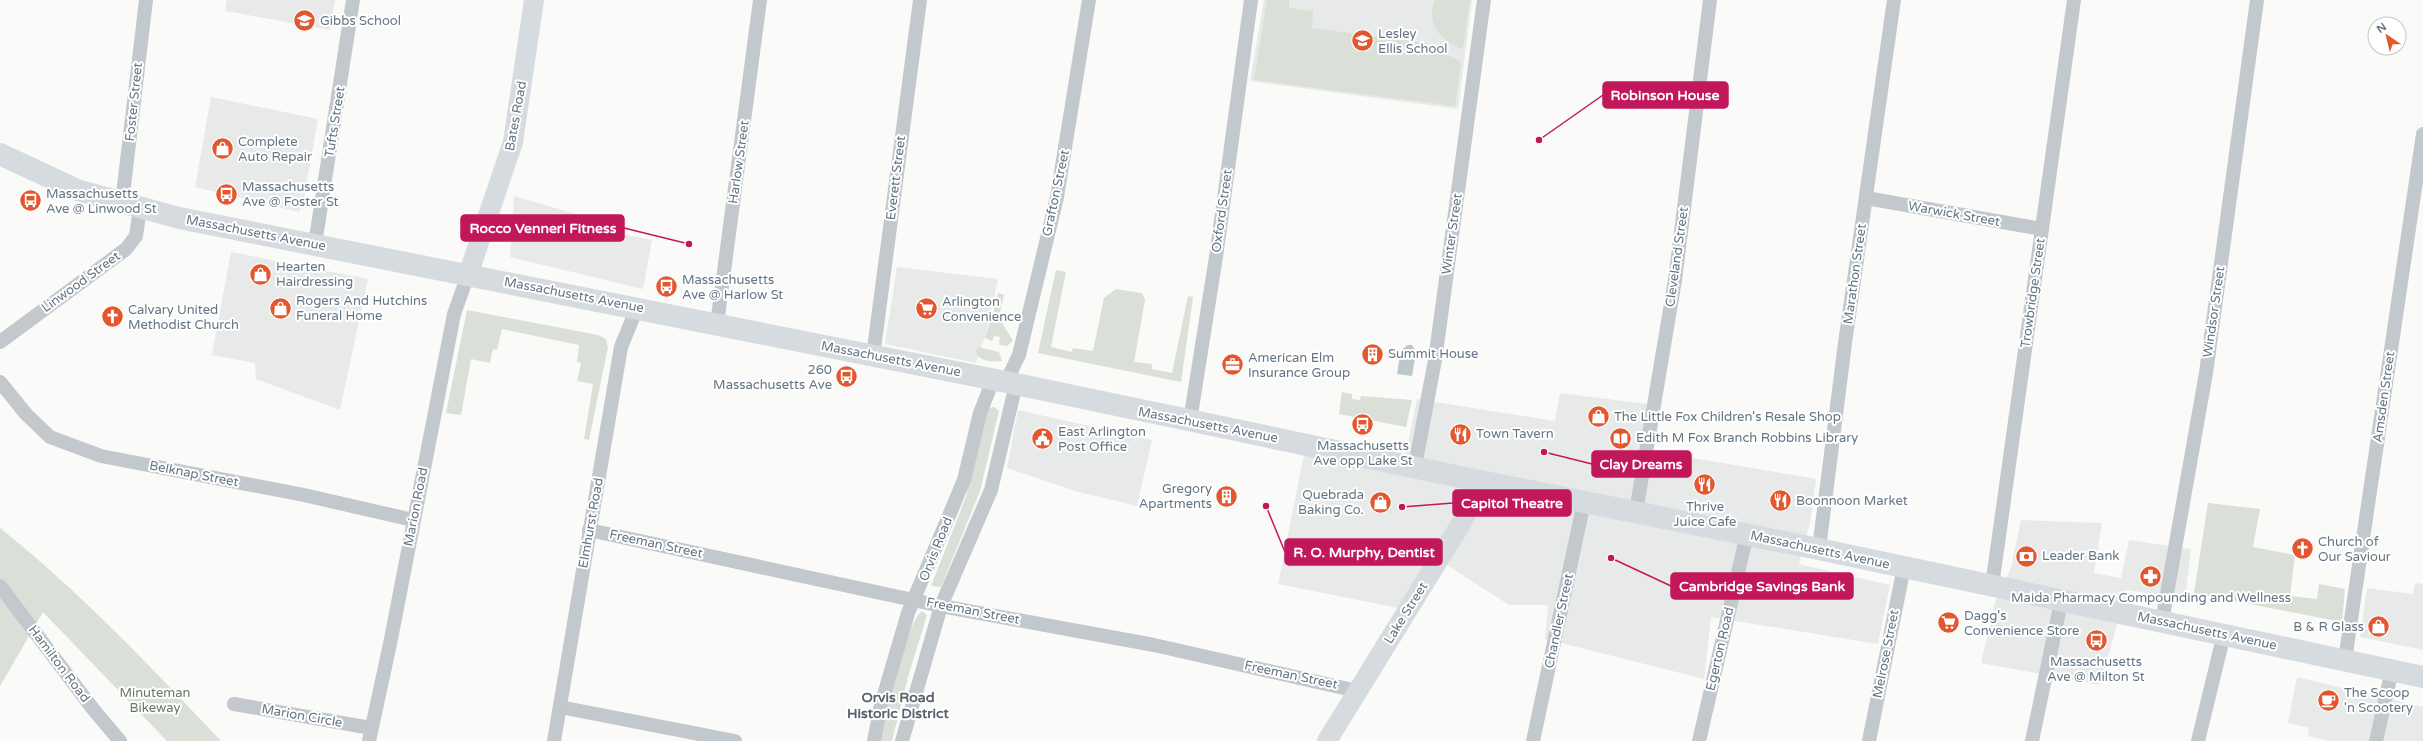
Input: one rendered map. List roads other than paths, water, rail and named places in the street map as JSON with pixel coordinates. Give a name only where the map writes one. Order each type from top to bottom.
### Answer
[{"type":"highway","name":"Massachusetts Avenue","points":[[0,154],[77,190],[179,218],[1005,382],[1415,466],[1475,480],[1820,549],[2061,602],[2224,634],[2423,677]]},
{"type":"main road","name":"Bates Road","points":[[468,275],[514,142],[534,0]]},
{"type":"main road","name":"Lake Street","points":[[1327,741],[1465,517],[1472,498],[1475,480]]},
{"type":"street","name":"Foster Street","points":[[131,206],[146,0]]},
{"type":"street","name":"Tufts Street","points":[[315,244],[353,0]]},
{"type":"street","name":"Harlow Street","points":[[717,324],[760,0]]},
{"type":"street","name":"Everett Street","points":[[873,356],[920,0]]},
{"type":"street","name":"Grafton Street","points":[[1005,382],[1018,355],[1057,197],[1089,0]]},
{"type":"street","name":"Oxford Street","points":[[1190,421],[1216,257],[1251,0]]},
{"type":"street","name":"Winter Street","points":[[1415,466],[1435,360],[1484,0]]},
{"type":"street","name":"Cleveland Street","points":[[1636,512],[1675,280],[1710,0]]},
{"type":"street","name":"Marathon Street","points":[[1820,549],[1845,343],[1894,0]]},
{"type":"street","name":"Trowbridge Street","points":[[1992,586],[2074,0]]},
{"type":"street","name":"Windsor Street","points":[[2162,622],[2206,373],[2257,0]]},
{"type":"street","name":"Amsden Street","points":[[2345,660],[2423,134]]},
{"type":"street","name":"Warwick Street","points":[[1866,198],[2042,230]]},
{"type":"street","name":"Linwood Street","points":[[0,342],[126,249],[136,236],[131,206]]},
{"type":"street","name":"Marion Road","points":[[370,734],[390,644],[454,314],[468,275]]},
{"type":"street","name":"Elmhurst Road","points":[[554,741],[621,347],[637,308]]},
{"type":"street","name":"Belknap Street","points":[[0,382],[26,414],[50,437],[101,456],[304,495],[413,520]]},
{"type":"street","name":"Orvis Road","points":[[874,741],[881,705],[908,613],[964,480],[980,413],[1005,382]]},
{"type":"street","name":"Orvis Road","points":[[902,741],[941,606],[991,490],[1005,382]]},
{"type":"street","name":"Chandler Street","points":[[1534,741],[1584,502]]},
{"type":"street","name":"Freeman Street","points":[[589,530],[915,599],[941,606],[1154,645],[1357,691]]},
{"type":"street","name":"Egerton Road","points":[[1699,741],[1747,534]]},
{"type":"street","name":"Melrose Street","points":[[1869,741],[1904,567]]},
{"type":"street","name":"Hamilton Road","points":[[0,586],[93,709],[120,741]]},
{"type":"street","points":[[2032,741],[2061,602]]},
{"type":"street","points":[[2198,741],[2224,634]]},
{"type":"street","points":[[2376,741],[2392,670]]},
{"type":"street","name":"Marion Circle","points":[[234,704],[370,734]]},
{"type":"street","points":[[560,707],[735,741]]},
{"type":"place","name":"Gibbs School","points":[[305,21]]},
{"type":"place","name":"Lesley Ellis School","points":[[1362,41]]},
{"type":"place","name":"Robinson House","points":[[1539,140]]},
{"type":"place","name":"Complete Auto Repair","points":[[222,149]]},
{"type":"place","name":"Massachusetts Ave @ Foster St","points":[[226,194]]},
{"type":"place","name":"Massachusetts Ave @ Linwood St","points":[[30,201]]},
{"type":"place","name":"Rocco Venneri Fitness","points":[[689,244]]},
{"type":"place","name":"Hearten Hairdressing","points":[[260,274]]},
{"type":"place","name":"Massachusetts Ave @ Harlow St","points":[[667,287]]},
{"type":"place","name":"Rogers And Hutchins Funeral Home","points":[[280,308]]},
{"type":"place","name":"Arlington Convenience","points":[[927,309]]},
{"type":"place","name":"Calvary United Methodist Church","points":[[113,317]]},
{"type":"place","name":"Summit House","points":[[1372,354]]},
{"type":"place","name":"American Elm Insurance Group","points":[[1233,365]]},
{"type":"place","name":"260 Massachusetts Ave","points":[[847,377]]},
{"type":"place","name":"The Little Fox Children's Resale Shop","points":[[1599,417]]},
{"type":"place","name":"Massachusetts Ave opp Lake St","points":[[1363,424]]},
{"type":"place","name":"Town Tavern","points":[[1460,434]]},
{"type":"place","name":"Edith M Fox Branch Robbins Library","points":[[1621,438]]},
{"type":"place","name":"East Arlington Post Office","points":[[1042,439]]},
{"type":"place","name":"Clay Dreams","points":[[1544,452]]},
{"type":"place","name":"Thrive Juice Cafe","points":[[1705,485]]},
{"type":"place","name":"Gregory Apartments","points":[[1227,496]]},
{"type":"place","name":"Boonnoon Market","points":[[1781,501]]},
{"type":"place","name":"Quebrada Baking Co.","points":[[1380,502]]},
{"type":"place","name":"R. O. Murphy, Dentist","points":[[1266,506]]},
{"type":"place","name":"Capitol Theatre","points":[[1402,507]]},
{"type":"place","name":"Church of Our Saviour","points":[[2303,549]]},
{"type":"place","name":"Leader Bank","points":[[2027,556]]},
{"type":"place","name":"Cambridge Savings Bank","points":[[1611,558]]},
{"type":"place","name":"Maida Pharmacy Compounding and Wellness","points":[[2151,576]]},
{"type":"place","name":"Dagg's Convenience Store","points":[[1948,623]]},
{"type":"place","name":"B & R Glass","points":[[2379,627]]},
{"type":"place","name":"Massachusetts Ave @ Milton St","points":[[2096,640]]},
{"type":"place","name":"The Scoop 'n Scootery","points":[[2328,700]]},
{"type":"district","name":"Orvis Road Historic District","points":[[898,706]]},
{"type":"park label","name":"Minuteman Bikeway","points":[[155,700]]}]
